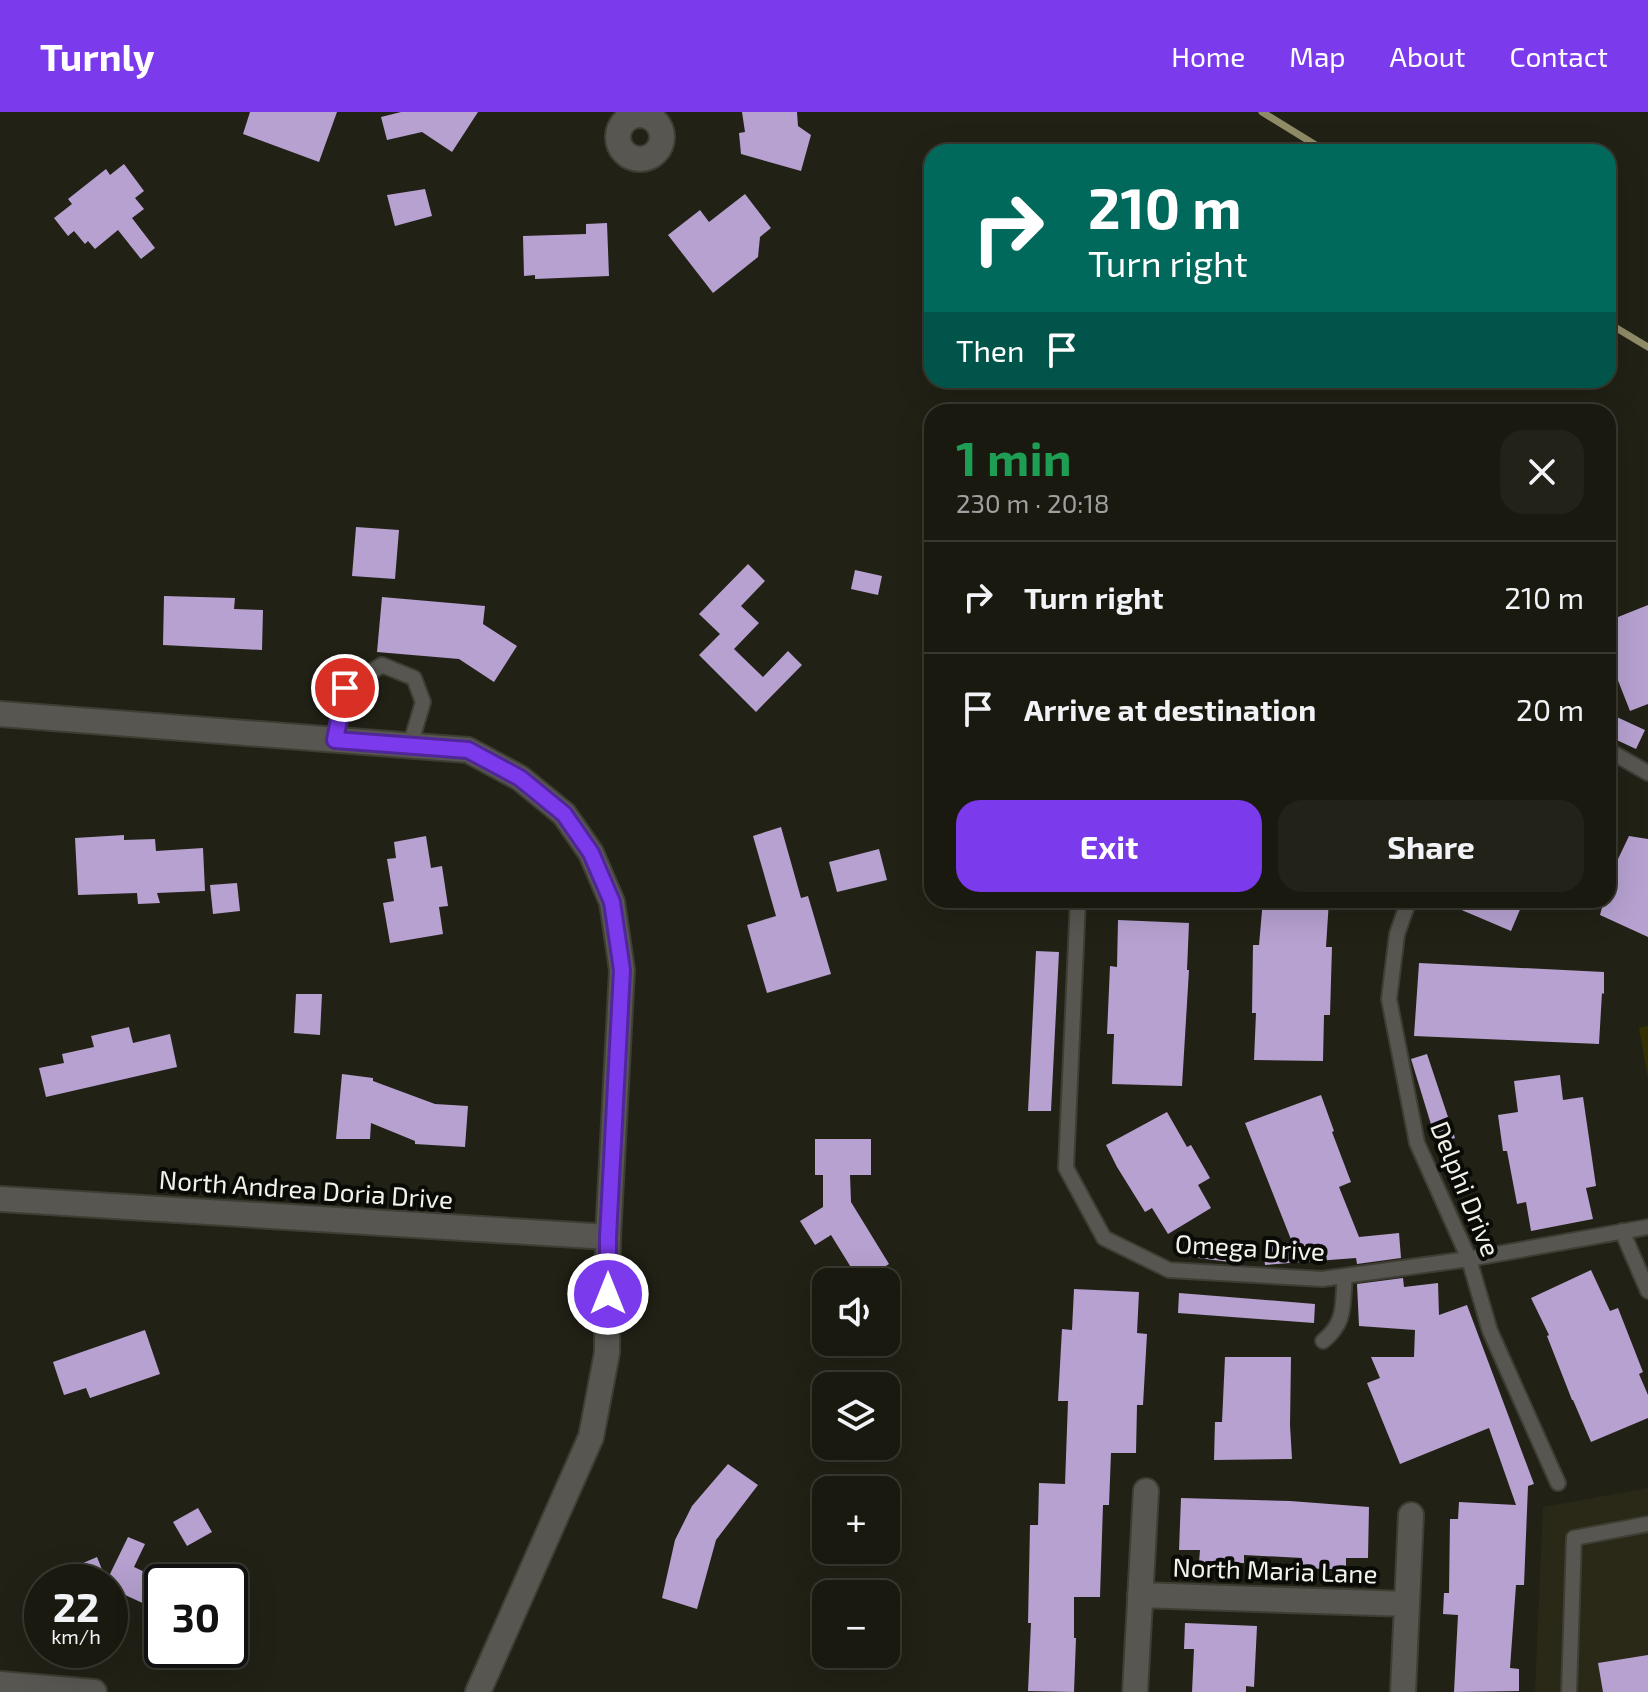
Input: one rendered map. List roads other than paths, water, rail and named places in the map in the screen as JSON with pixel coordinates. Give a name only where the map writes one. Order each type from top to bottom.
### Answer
[{"type":"street","points":[[0,714],[468,750],[520,778],[564,814],[591,853],[612,902],[622,970],[608,1237],[607,1353],[591,1437],[478,1692]]},
{"type":"street","name":"North Andrea Doria Drive","points":[[0,1199],[608,1237]]},
{"type":"street","points":[[1135,1692],[1146,1491]]},
{"type":"street","points":[[1403,1692],[1411,1515]]},
{"type":"street","name":"North Maria Lane","points":[[1140,1595],[1407,1604]]},
{"type":"street","points":[[0,1684],[94,1692]]},
{"type":"lane","points":[[335,740],[345,688],[382,665],[414,678],[423,702],[410,746]]},
{"type":"lane","points":[[1616,755],[1648,773]]},
{"type":"lane","name":"Omega Drive","points":[[1078,908],[1066,1168],[1104,1238],[1169,1270],[1322,1279],[1469,1259],[1648,1227]]},
{"type":"lane","name":"Delphi Drive","points":[[1406,908],[1397,934],[1389,999],[1417,1143],[1469,1259],[1490,1331],[1558,1483]]},
{"type":"lane","points":[[1622,1231],[1648,1291]]},
{"type":"lane","points":[[1323,1341],[1335,1332],[1341,1321],[1345,1276]]},
{"type":"lane","points":[[1569,1692],[1574,1538],[1648,1524]]},
{"type":"waterway","points":[[1262,112],[1314,144]]},
{"type":"waterway","points":[[1616,328],[1648,347]]}]
